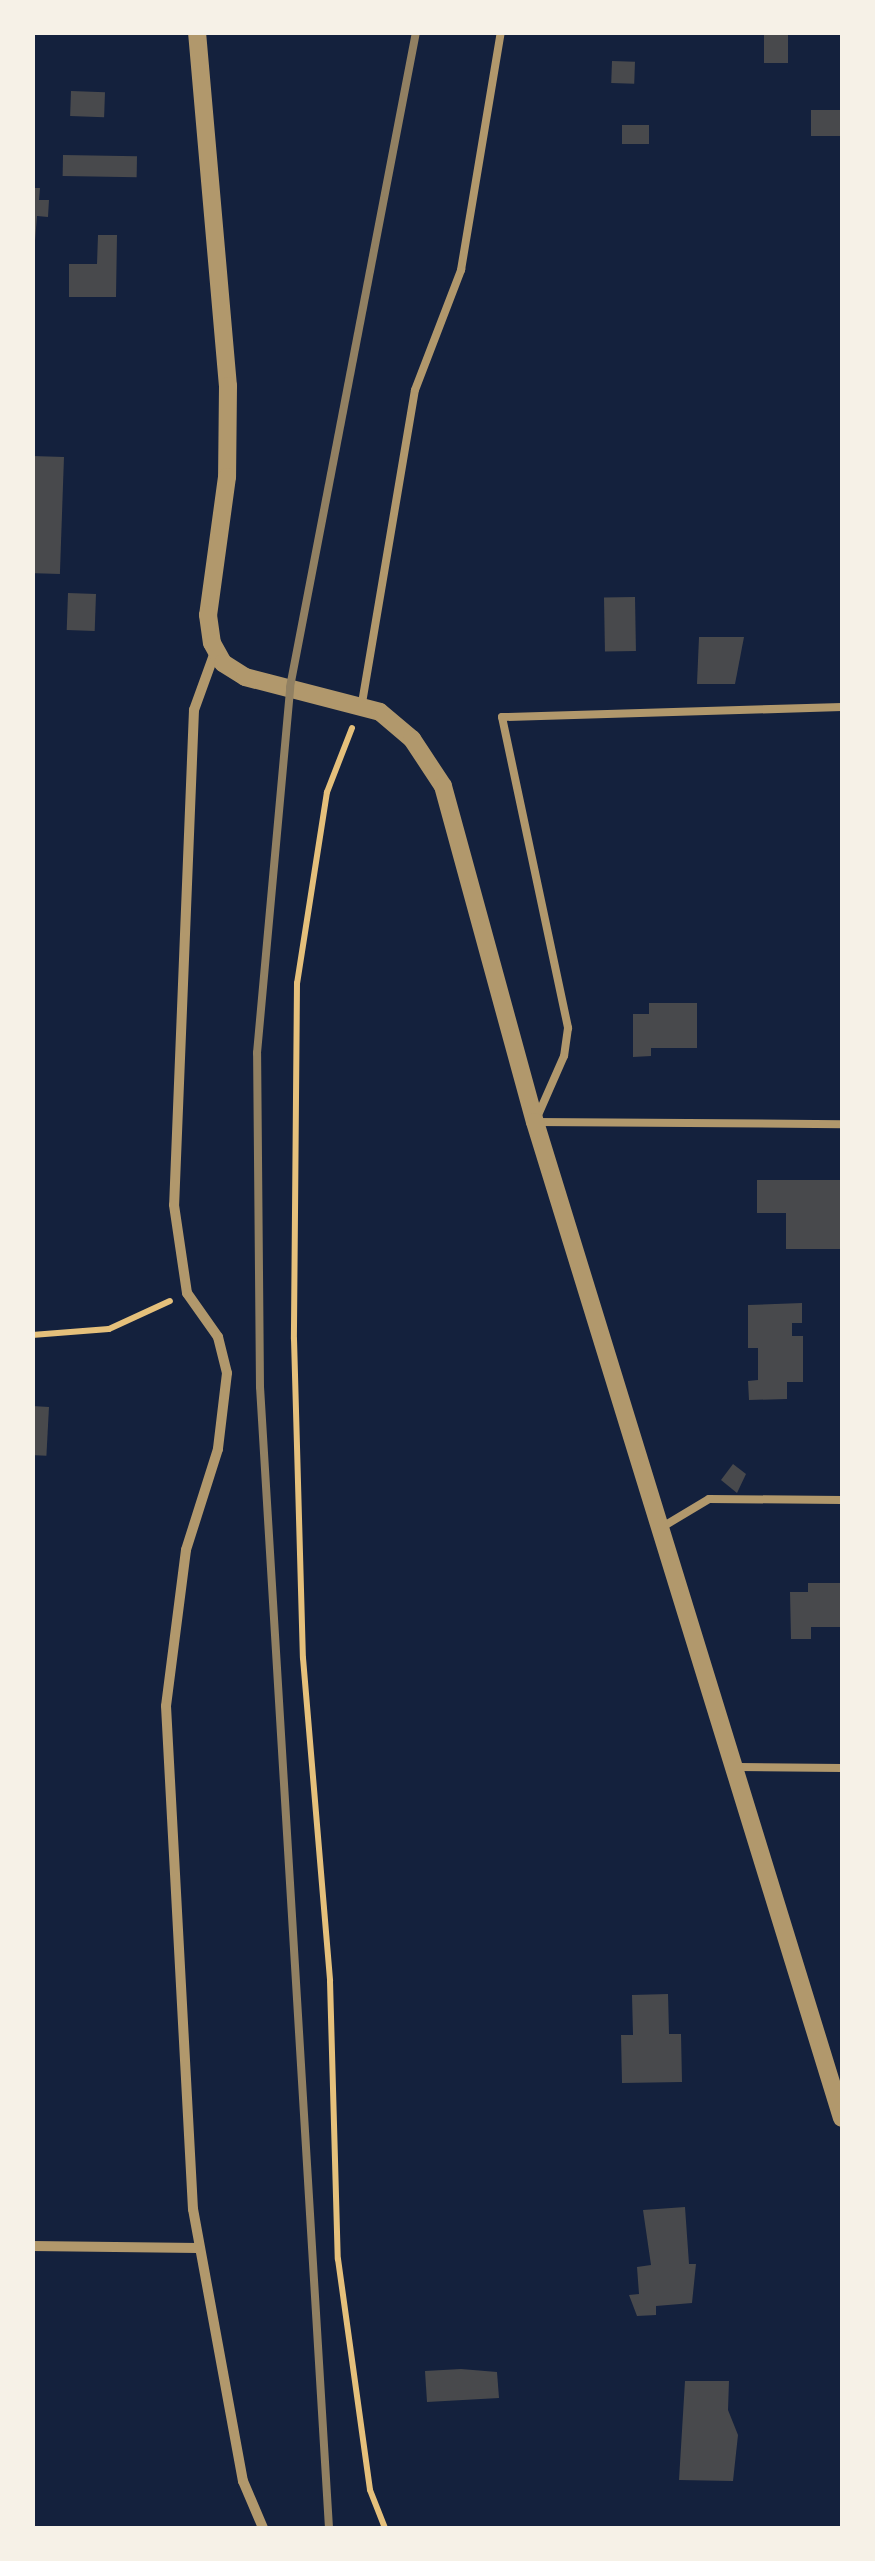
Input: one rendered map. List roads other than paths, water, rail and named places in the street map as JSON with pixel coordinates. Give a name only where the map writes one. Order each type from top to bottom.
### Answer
[{"type":"street","points":[[197,32],[228,386],[227,478],[208,615],[215,651],[194,710],[174,1205],[186,1293],[218,1337],[227,1373],[218,1449],[186,1550],[166,1706],[181,2058],[198,2248],[242,2482],[262,2528]]},
{"type":"street","points":[[215,651],[245,677],[362,703],[412,739],[443,786],[535,1122],[739,1768],[842,2118]]},
{"type":"street","points":[[32,2246],[198,2248]]},
{"type":"lane","points":[[362,703],[415,390],[461,270],[500,32]]},
{"type":"lane","points":[[842,708],[502,717],[568,1028],[564,1056],[535,1122],[842,1124]]},
{"type":"lane","points":[[664,1526],[709,1499],[842,1500]]},
{"type":"lane","points":[[739,1768],[842,1768]]},
{"type":"railway","points":[[329,2528],[260,1387],[257,1053],[290,687],[416,32]]}]
